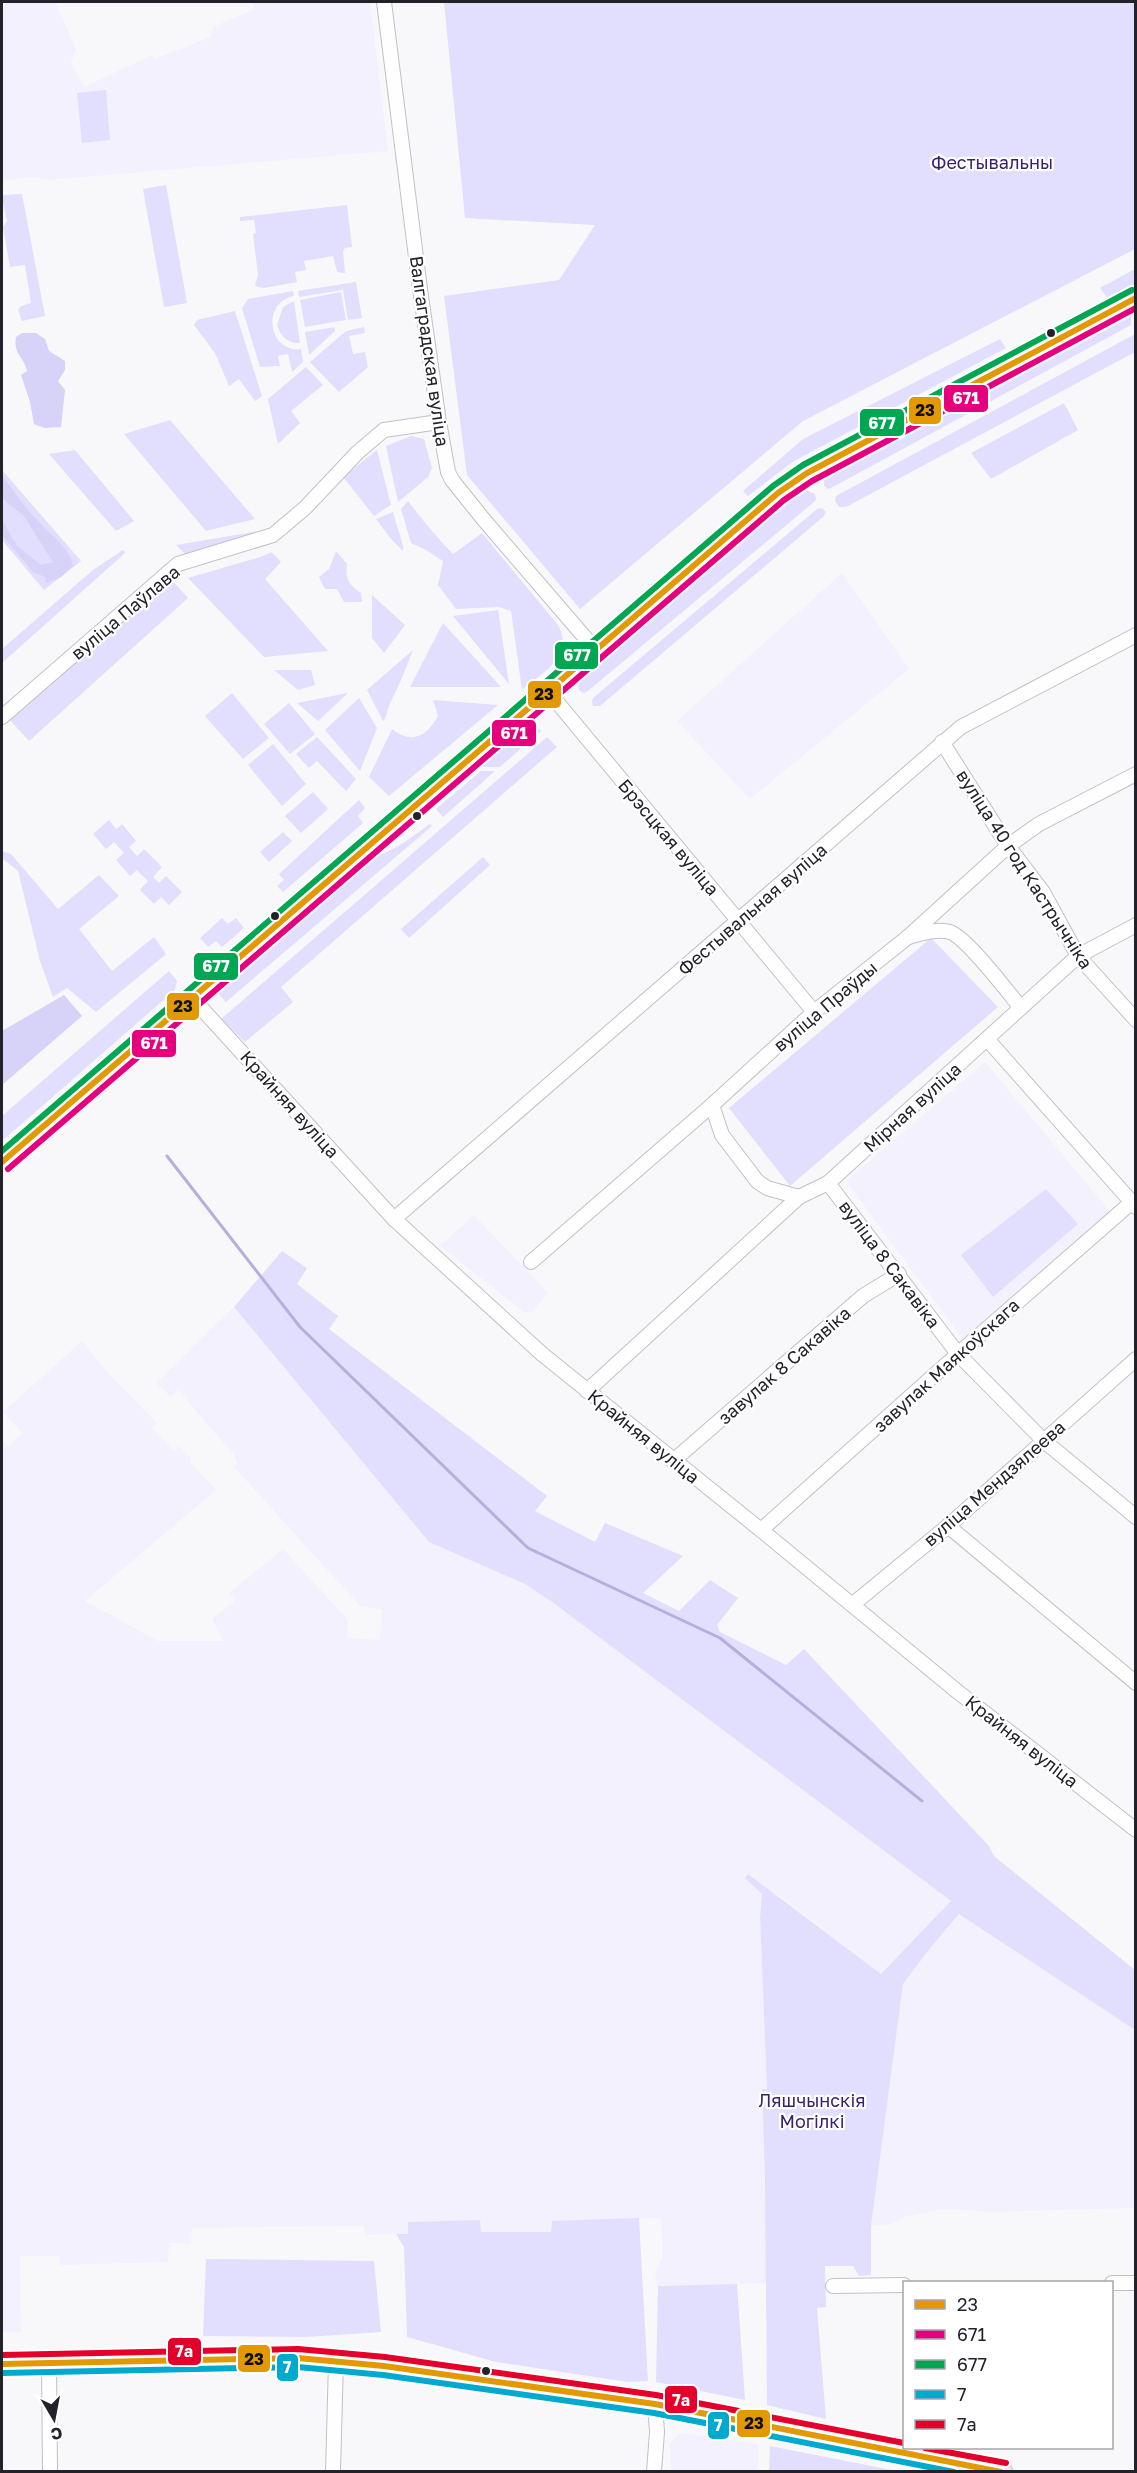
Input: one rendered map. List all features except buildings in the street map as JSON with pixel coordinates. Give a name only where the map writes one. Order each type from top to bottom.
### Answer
[{"type":"main road","points":[[2,1162],[594,648],[778,492],[818,468],[1136,298]]},
{"type":"main road","points":[[2,2364],[298,2358],[336,2361],[655,2404],[1004,2472]]},
{"type":"street","name":"Валгаградская вуліца","points":[[384,2],[402,154],[447,468],[452,480],[594,648]]},
{"type":"street","name":"вуліца Паўлава","points":[[2,717],[178,564],[273,535],[305,508],[358,452],[384,430],[439,422]]},
{"type":"street","name":"Фестывальная вуліца","points":[[394,1219],[942,742],[961,728],[1136,635]]},
{"type":"street","name":"Брэсцкая вуліца","points":[[547,690],[814,1012]]},
{"type":"street","name":"вуліца 40 год Кастрычніка","points":[[942,742],[1008,846],[1042,892],[1078,956],[1136,1020]]},
{"type":"street","name":"вуліца Праўды","points":[[531,1262],[712,1105],[814,1012],[908,937],[1008,846],[1039,824],[1136,774]]},
{"type":"street","name":"Мірная вуліца","points":[[587,1390],[799,1197],[828,1183],[1078,956],[1136,925]]},
{"type":"street","points":[[908,937],[932,931],[950,932],[966,944],[1020,1008]]},
{"type":"street","name":"Крайняя вуліца","points":[[192,998],[394,1219],[542,1354],[958,1692],[1136,1830]]},
{"type":"street","points":[[987,1039],[1134,1204]]},
{"type":"street","points":[[712,1105],[722,1134],[757,1180],[774,1191],[799,1197]]},
{"type":"street","name":"вуліца 8 Сакавіка","points":[[828,1183],[958,1354],[1043,1440],[1136,1517]]},
{"type":"street","name":"завулак Маякоўскага","points":[[761,1530],[958,1354],[1134,1204]]},
{"type":"street","name":"завулак 8 Сакавіка","points":[[673,1461],[863,1296],[898,1274]]},
{"type":"street","name":"вуліца Мендзялеева","points":[[852,1605],[948,1526],[1043,1440],[1133,1365]]},
{"type":"street","points":[[948,1526],[1136,1683]]},
{"type":"street","points":[[1113,2283],[1136,2283]]},
{"type":"street","points":[[833,2286],[903,2285]]},
{"type":"street","points":[[333,2472],[336,2361]]},
{"type":"street","points":[[49,2363],[50,2472]]},
{"type":"street","points":[[654,2472],[657,2432],[655,2404]]},
{"type":"shaded area","points":[[2,2],[55,2],[76,49],[71,62],[84,87],[152,55],[155,59],[211,37],[213,27],[255,9],[252,2],[370,2],[388,151],[48,180],[31,177],[2,181]]},
{"type":"shaded area","points":[[22,333],[36,333],[45,339],[49,351],[65,361],[65,370],[58,381],[65,390],[61,427],[44,428],[34,424],[21,375],[27,371],[26,366],[17,352],[15,343],[16,337]]},
{"type":"shaded area","points":[[2,476],[29,511],[68,552],[73,566],[61,577],[46,583],[45,577],[33,572],[2,535],[2,520],[17,546],[41,565],[53,562],[24,516],[2,498]]},
{"type":"shaded area","points":[[842,573],[909,669],[750,799],[677,721]]},
{"type":"shaded area","points":[[64,995],[82,1016],[2,1085],[2,1031]]},
{"type":"shaded area","points":[[985,1062],[1112,1214],[964,1341],[846,1181]]},
{"type":"shaded area","points":[[474,1215],[548,1293],[531,1313],[524,1312],[440,1246]]},
{"type":"shaded area","points":[[234,1307],[429,1542],[525,1584],[552,1602],[952,1902],[881,1974],[748,1874],[745,1878],[762,1893],[760,1917],[767,2089],[762,2089],[767,2283],[658,2286],[655,2276],[657,2266],[663,2258],[661,2218],[552,2221],[551,2232],[480,2232],[480,2220],[408,2222],[408,2234],[365,2235],[364,2226],[192,2228],[191,2244],[169,2243],[168,2262],[60,2265],[59,2256],[20,2256],[21,2332],[2,2332],[2,1440],[9,1447],[22,1433],[3,1412],[82,1341],[108,1373],[157,1423],[152,1428],[174,1450],[178,1446],[192,1459],[190,1462],[216,1490],[85,1601],[158,1641],[223,1641],[212,1619],[235,1601],[229,1593],[283,1549],[348,1620],[347,1638],[380,1640],[382,1609],[361,1607],[235,1468],[237,1460],[233,1454],[178,1390],[171,1397],[156,1383]]},
{"type":"shaded area","points":[[959,1914],[1135,2030],[1135,2208],[993,2212],[945,2209],[907,2216],[891,2224],[871,2226],[903,1984]]},
{"type":"shaded area","points":[[681,2433],[758,2444],[758,2471],[671,2471],[670,2443]]},
{"type":"green space","name":"Фестывальны","points":[[444,2],[1135,2],[1135,249],[803,421],[580,609],[467,475],[444,296],[559,280],[595,225],[465,218]]},
{"type":"green space","points":[[106,90],[110,140],[82,143],[77,93]]},
{"type":"green space","points":[[166,185],[187,303],[164,307],[143,189]]},
{"type":"green space","points":[[22,194],[45,316],[22,321],[18,310],[21,306],[31,303],[25,265],[10,267],[3,227],[7,221],[2,199],[3,195]]},
{"type":"green space","points":[[347,205],[352,247],[345,248],[343,251],[345,273],[337,272],[333,256],[304,261],[306,270],[295,272],[297,282],[264,288],[255,285],[258,275],[253,234],[256,233],[254,220],[240,221],[240,217]]},
{"type":"green space","points":[[1135,269],[1135,285],[1108,299],[1100,288]]},
{"type":"green space","points":[[356,282],[362,318],[348,320],[343,290],[299,297],[298,291]]},
{"type":"green space","points":[[293,291],[294,296],[283,300],[277,307],[273,316],[273,326],[281,343],[290,348],[301,349],[303,362],[292,372],[288,354],[278,356],[280,366],[260,367],[242,308],[248,299]]},
{"type":"green space","points":[[341,292],[346,320],[305,327],[300,300]]},
{"type":"green space","points":[[294,301],[300,343],[286,339],[277,325],[283,307]]},
{"type":"green space","points":[[235,311],[262,396],[255,401],[239,379],[229,386],[215,353],[194,325],[197,320]]},
{"type":"green space","points":[[1131,316],[1131,325],[831,488],[824,486],[824,480]]},
{"type":"green space","points":[[335,327],[335,331],[309,355],[305,332]]},
{"type":"green space","points":[[364,327],[365,333],[349,336],[353,354],[365,352],[368,367],[339,392],[310,362],[346,331]]},
{"type":"green space","points":[[1135,334],[1135,352],[846,507],[839,507],[835,501],[836,496]]},
{"type":"green space","points":[[1000,339],[1006,348],[794,461],[748,496],[743,491],[803,439]]},
{"type":"green space","points":[[306,367],[323,385],[291,411],[300,423],[278,444],[268,399]]},
{"type":"green space","points":[[1064,403],[1078,430],[991,479],[971,453]]},
{"type":"green space","points":[[170,420],[255,519],[206,531],[124,434]]},
{"type":"green space","points":[[411,436],[424,439],[432,468],[428,477],[398,502],[386,446]]},
{"type":"green space","points":[[75,450],[134,521],[116,531],[49,454]]},
{"type":"green space","points":[[377,450],[391,505],[374,516],[343,477]]},
{"type":"green space","points":[[2,470],[81,561],[44,590],[2,540]]},
{"type":"green space","points":[[806,490],[815,494],[814,502],[588,691],[583,693],[579,690],[578,682]]},
{"type":"green space","points":[[408,501],[453,554],[482,533],[558,625],[562,636],[560,654],[547,670],[522,690],[511,611],[499,607],[456,609],[438,585],[443,561],[411,543],[401,509]]},
{"type":"green space","points":[[822,508],[826,512],[823,517],[600,706],[593,706],[593,698],[817,509]]},
{"type":"green space","points":[[393,512],[403,546],[403,551],[376,519]]},
{"type":"green space","points":[[259,531],[261,535],[186,555],[176,545]]},
{"type":"green space","points":[[123,550],[125,553],[2,663],[2,649],[93,570]]},
{"type":"green space","points":[[336,551],[347,564],[349,581],[361,593],[362,602],[344,602],[337,589],[325,589],[319,577],[329,569]]},
{"type":"green space","points":[[272,552],[281,562],[265,579],[328,651],[264,657],[188,578]]},
{"type":"green space","points":[[170,578],[188,598],[29,741],[9,719]]},
{"type":"green space","points":[[372,595],[405,625],[384,653],[372,638]]},
{"type":"green space","points":[[498,610],[509,684],[453,616]]},
{"type":"green space","points":[[443,623],[501,687],[410,687]]},
{"type":"green space","points":[[413,650],[386,716],[383,721],[367,690]]},
{"type":"green space","points":[[274,670],[311,670],[315,685],[298,690]]},
{"type":"green space","points":[[232,693],[269,738],[243,759],[205,716]]},
{"type":"green space","points":[[348,693],[318,721],[297,703]]},
{"type":"green space","points":[[359,698],[377,728],[360,771],[325,730]]},
{"type":"green space","points":[[433,700],[498,705],[389,796],[369,777],[392,729],[406,737],[412,737],[424,733],[434,723],[438,716]]},
{"type":"green space","points":[[289,703],[315,734],[290,754],[264,724]]},
{"type":"green space","points":[[533,723],[541,731],[500,767],[481,767]]},
{"type":"green space","points":[[317,737],[356,779],[346,791],[317,761],[309,768],[296,754]]},
{"type":"green space","points":[[547,737],[557,747],[281,987],[293,1002],[245,1042],[221,1019]]},
{"type":"green space","points":[[273,744],[306,784],[282,806],[248,765]]},
{"type":"green space","points":[[481,771],[495,771],[443,817],[436,809]]},
{"type":"green space","points":[[313,792],[328,809],[301,833],[285,816]]},
{"type":"green space","points":[[359,800],[365,808],[358,816],[363,823],[283,892],[277,886],[284,880],[279,874]]},
{"type":"green space","points":[[109,820],[116,829],[122,824],[136,841],[129,847],[137,856],[144,849],[162,867],[153,877],[159,883],[166,876],[182,892],[169,905],[161,897],[154,904],[140,890],[148,881],[137,870],[130,876],[116,860],[124,853],[114,842],[106,849],[93,834]]},
{"type":"green space","points":[[429,824],[432,826],[226,1002],[218,993],[378,855],[397,847]]},
{"type":"green space","points":[[283,832],[292,841],[269,862],[260,852]]},
{"type":"green space","points":[[2,851],[11,854],[58,909],[99,875],[119,896],[79,929],[112,971],[154,937],[166,954],[96,1012],[67,988],[53,997],[40,961],[18,871],[2,858]]},
{"type":"green space","points":[[483,857],[490,865],[409,938],[401,929]]},
{"type":"green space","points":[[222,918],[228,924],[236,918],[244,928],[222,947],[216,941],[208,947],[200,938]]},
{"type":"green space","points":[[931,938],[998,1007],[790,1186],[729,1108]]},
{"type":"green space","points":[[169,971],[177,981],[175,990],[2,1141],[2,1116]]},
{"type":"green space","points":[[1046,1189],[1078,1224],[993,1297],[961,1255]]},
{"type":"green space","name":"Ляшчынскія Могілкі","points":[[282,1251],[307,1268],[297,1284],[338,1316],[329,1329],[547,1496],[535,1511],[595,1542],[605,1523],[683,1556],[643,1593],[679,1611],[710,1580],[738,1598],[717,1625],[720,1632],[786,1665],[804,1649],[989,1846],[994,1856],[1135,1970],[1135,2030],[959,1914],[903,1984],[871,2226],[871,2275],[859,2276],[853,2266],[825,2266],[826,2307],[817,2308],[826,2419],[767,2405],[762,2089],[767,2089],[760,1917],[762,1894],[745,1878],[748,1874],[881,1974],[951,1901],[552,1602],[525,1584],[429,1542],[234,1307]]},
{"type":"green space","points":[[639,2218],[648,2381],[628,2382],[496,2362],[407,2337],[404,2247],[396,2234],[408,2234],[408,2222],[480,2220],[481,2232],[551,2232],[552,2221]]},
{"type":"green space","points":[[206,2259],[374,2261],[381,2332],[306,2337],[203,2336]]},
{"type":"green space","points":[[737,2284],[745,2400],[656,2382],[658,2286]]},
{"type":"green space","points":[[770,2446],[897,2471],[769,2471]]},
{"type":"waterway","points":[[167,1156],[300,1327],[528,1548],[720,1638],[922,1801]]},
{"type":"transit line","name":"677","points":[[2,1151],[773,486],[803,465],[1132,290]]},
{"type":"transit line","name":"23","points":[[2,1162],[778,493],[807,473],[1136,298]]},
{"type":"transit line","name":"671","points":[[8,1169],[784,500],[812,481],[1136,308]]},
{"type":"transit line","name":"7а","points":[[2,2355],[298,2349],[385,2357],[656,2395],[903,2443]]},
{"type":"transit line","name":"23","points":[[2,2364],[298,2358],[384,2366],[655,2404],[1001,2472]]},
{"type":"transit line","name":"7","points":[[2,2373],[298,2367],[383,2375],[654,2413],[954,2472]]},
{"type":"transit line","name":"7а","points":[[930,2449],[1006,2463]]}]
